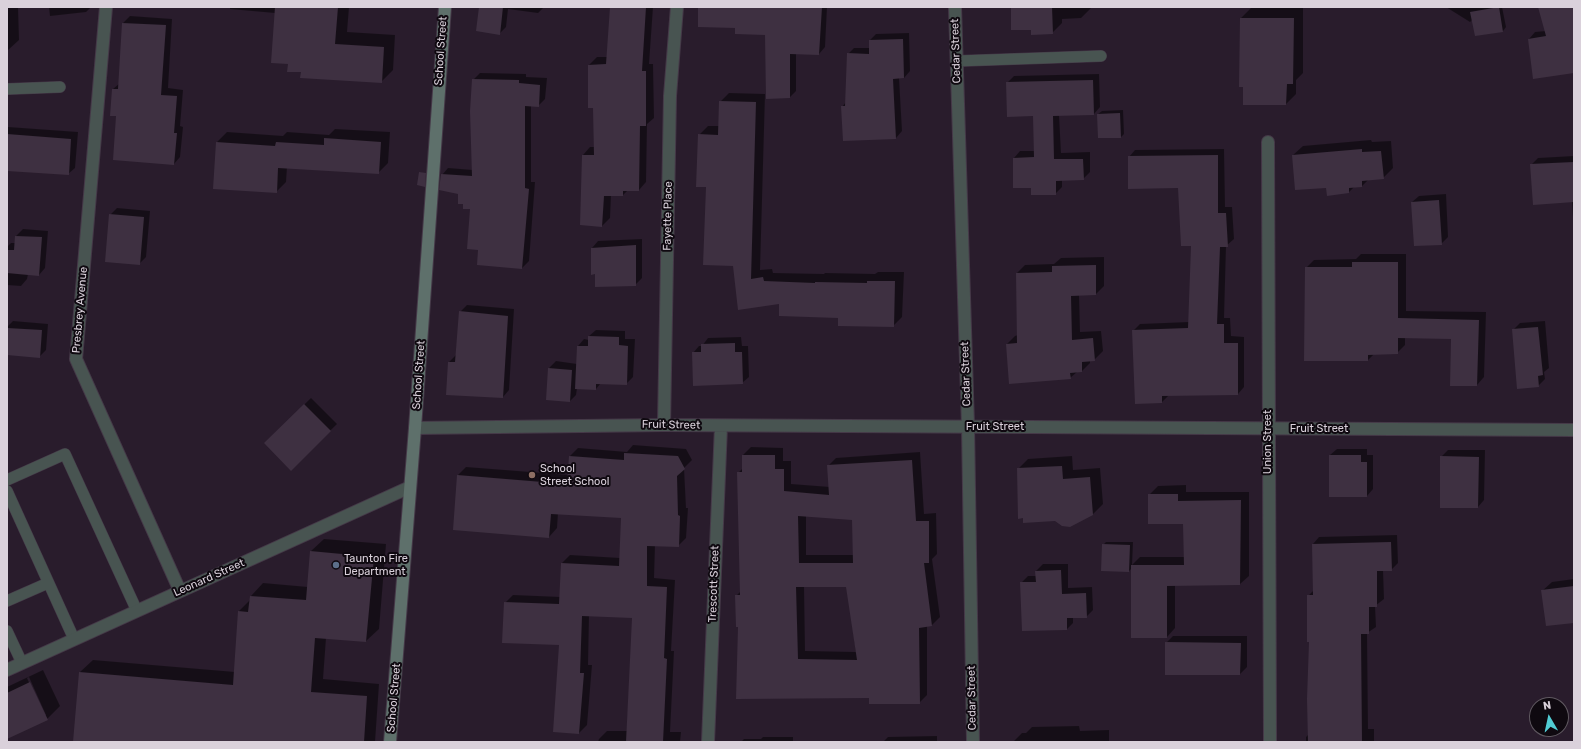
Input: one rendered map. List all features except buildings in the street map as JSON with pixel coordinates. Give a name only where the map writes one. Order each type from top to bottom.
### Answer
[{"type":"street","name":"Presbrey Avenue","points":[[106,7],[76,359],[180,591]]},
{"type":"street","name":"School Street","points":[[390,742],[415,428],[445,7]]},
{"type":"street","name":"Fayette Place","points":[[664,425],[670,96],[677,7]]},
{"type":"street","name":"Cedar Street","points":[[955,7],[968,426],[973,742]]},
{"type":"street","name":"Union Street","points":[[1268,142],[1270,742]]},
{"type":"street","name":"Fruit Street","points":[[415,428],[664,425],[1574,430]]},
{"type":"street","name":"Trescott Street","points":[[708,742],[721,426]]},
{"type":"street","name":"Leonard Street","points":[[7,670],[410,487]]},
{"type":"lane","points":[[956,61],[1101,56]]},
{"type":"lane","points":[[7,90],[60,87]]},
{"type":"lane","points":[[7,480],[65,454],[137,611]]},
{"type":"lane","points":[[7,491],[74,639]]},
{"type":"lane","points":[[7,602],[48,583]]},
{"type":"lane","points":[[7,631],[22,663]]},
{"type":"place","name":"School Street School","points":[[532,475]]},
{"type":"place","name":"Taunton Fire Department","points":[[336,565]]}]
